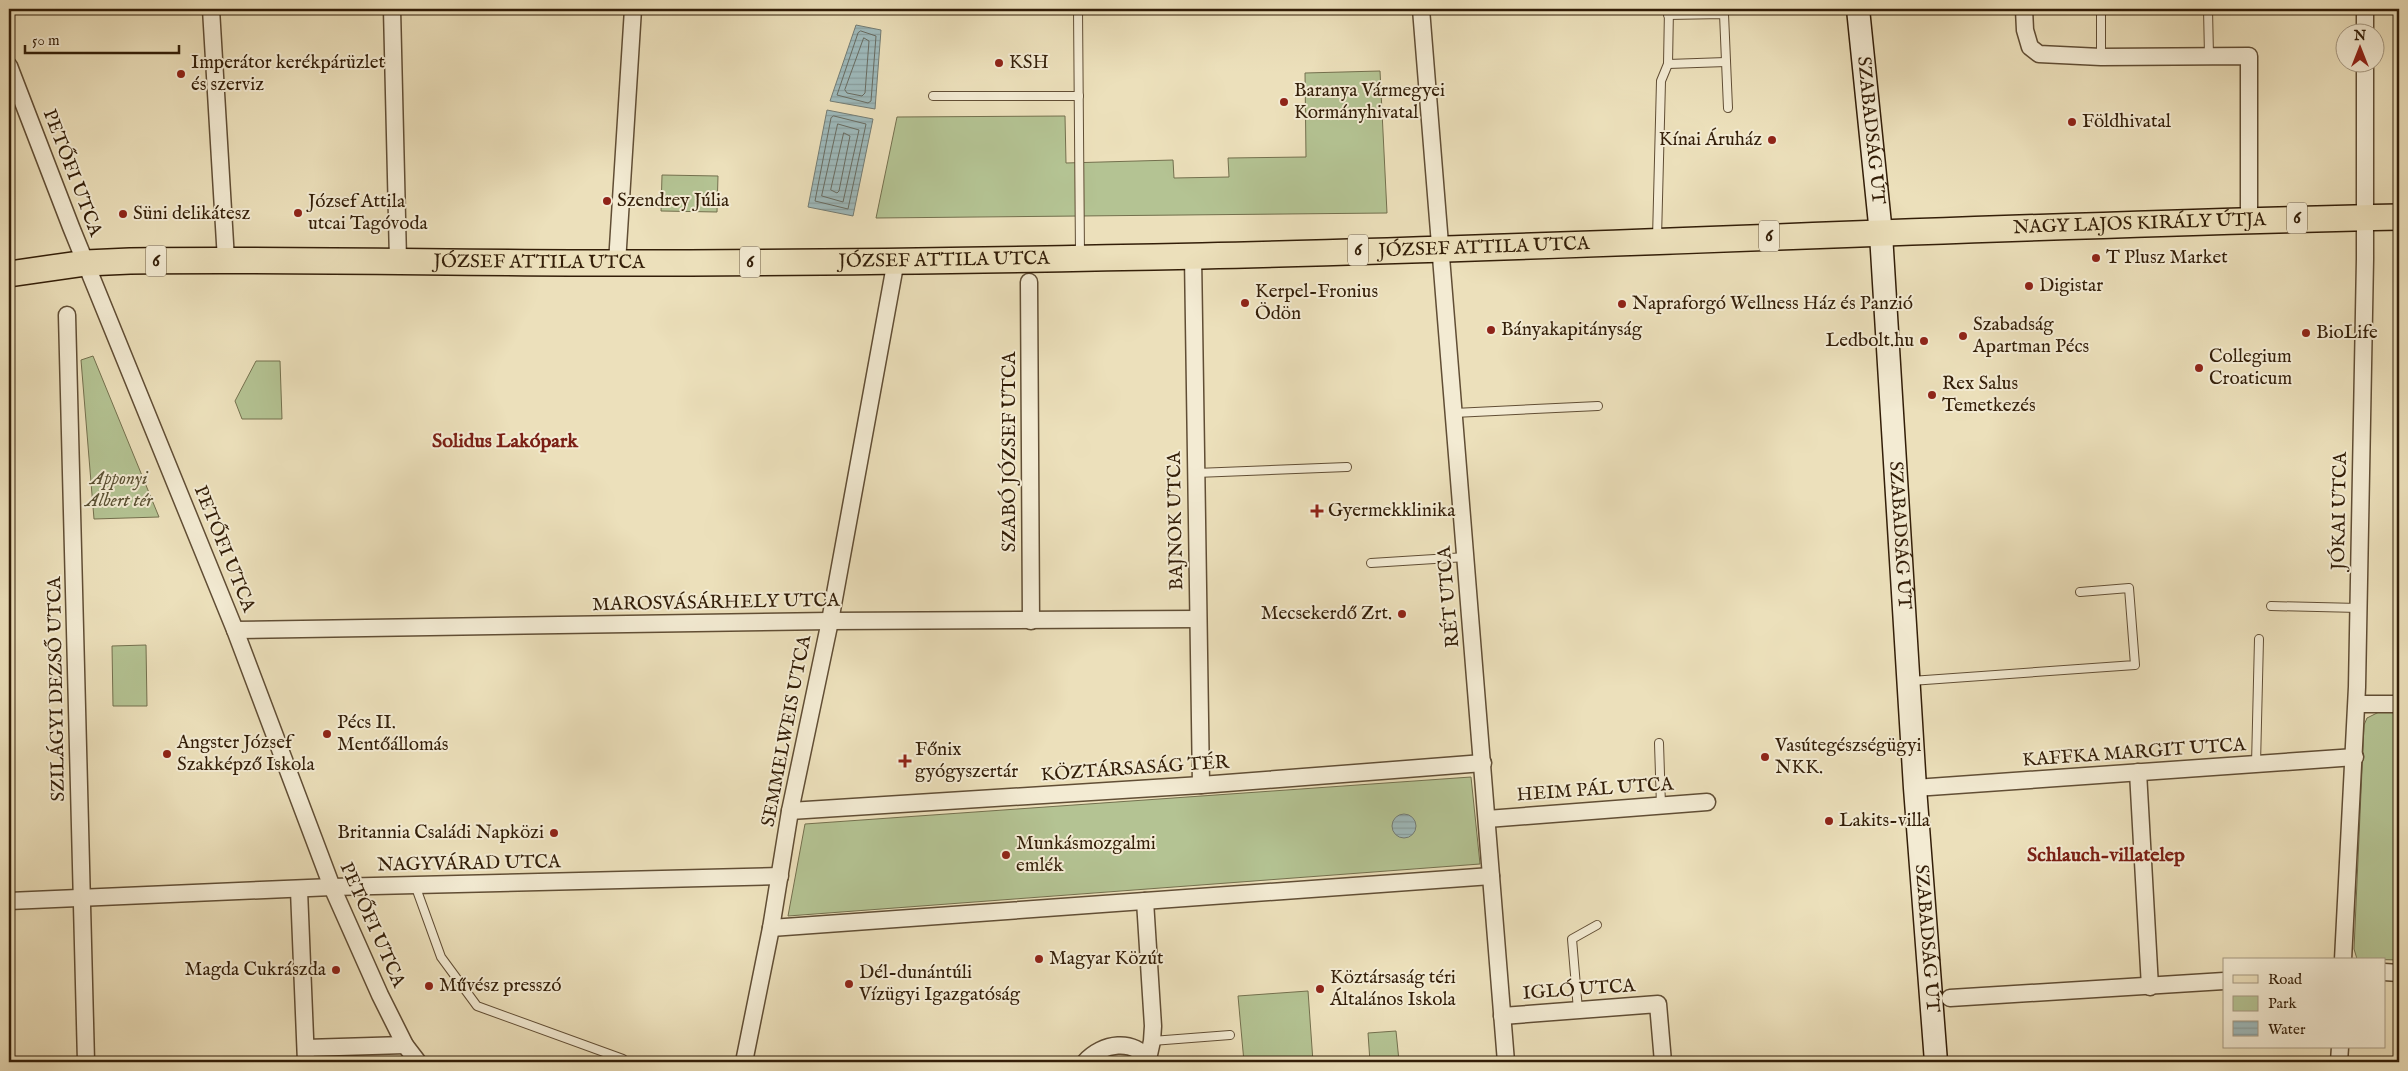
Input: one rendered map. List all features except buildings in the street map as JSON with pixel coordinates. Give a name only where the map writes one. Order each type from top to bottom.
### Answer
[{"type":"main road","name":"NAGY LAJOS KIRÁLY ÚTJA","points":[[1881,234],[2249,220],[2399,217]]},
{"type":"main road","name":"JÓZSEF ATTILA UTCA","points":[[9,274],[86,263],[226,260],[617,263],[1193,256],[1881,234]]},
{"type":"street","points":[[211,9],[226,260]]},
{"type":"street","points":[[392,9],[398,260]]},
{"type":"street","points":[[617,263],[633,9]]},
{"type":"street","name":"RÉT UTCA","points":[[1420,9],[1506,1062]]},
{"type":"street","name":"SZABADSÁG ÚT","points":[[1858,9],[1881,234],[1915,788],[1936,1062]]},
{"type":"street","points":[[2024,9],[2025,30],[2030,47],[2040,54],[2101,57],[2249,56],[2249,220]]},
{"type":"street","points":[[2365,9],[2365,22]]},
{"type":"street","name":"PETŐFI UTCA","points":[[9,66],[86,263],[235,630],[332,887],[380,996],[405,1044],[418,1062]]},
{"type":"street","name":"JÓKAI UTCA","points":[[2343,958],[2357,704],[2365,218],[2365,72]]},
{"type":"street","name":"BAJNOK UTCA","points":[[1193,256],[1201,785]]},
{"type":"street","name":"SEMMELWEIS UTCA","points":[[744,1062],[771,928],[790,811],[830,621],[896,260]]},
{"type":"street","name":"SZABÓ JÓZSEF UTCA","points":[[1029,282],[1031,621]]},
{"type":"street","name":"SZILÁGYI DEZSŐ UTCA","points":[[67,315],[86,1062]]},
{"type":"street","name":"MAROSVÁSÁRHELY UTCA","points":[[235,630],[830,621],[1198,619]]},
{"type":"street","points":[[2357,704],[2399,704]]},
{"type":"street","name":"KAFFKA MARGIT UTCA","points":[[1915,788],[2355,757]]},
{"type":"street","name":"KÖZTÁRSASÁG TÉR","points":[[790,811],[1201,785],[1482,763]]},
{"type":"street","points":[[2138,772],[2150,987]]},
{"type":"street","name":"HEIM PÁL UTCA","points":[[1487,819],[1707,802]]},
{"type":"street","name":"NAGYVÁRAD UTCA","points":[[9,901],[299,890],[332,887],[780,876]]},
{"type":"street","points":[[771,928],[1491,876]]},
{"type":"street","points":[[299,890],[306,1055],[405,1044]]},
{"type":"street","points":[[1145,901],[1152,1041],[1149,1061]]},
{"type":"street","points":[[2386,972],[2399,973]]},
{"type":"street","points":[[1950,998],[2223,981]]},
{"type":"street","name":"IGLÓ UTCA","points":[[1502,1016],[1658,1004],[1662,1062]]},
{"type":"street","points":[[1086,1062],[1094,1053],[1107,1046],[1122,1045],[1136,1049],[1149,1061]]},
{"type":"street","points":[[2339,1062],[2340,1048]]},
{"type":"lane","points":[[1078,9],[1080,257]]},
{"type":"lane","points":[[2100,9],[2101,57]]},
{"type":"lane","points":[[2208,9],[2209,56]]},
{"type":"lane","points":[[1656,240],[1661,82],[1668,64],[1669,12],[1724,14],[1728,108]]},
{"type":"lane","points":[[1668,64],[1726,62]]},
{"type":"lane","points":[[933,96],[1079,96]]},
{"type":"lane","points":[[1454,413],[1598,406]]},
{"type":"lane","points":[[1196,473],[1347,467]]},
{"type":"lane","points":[[1370,563],[1466,557]]},
{"type":"lane","points":[[1909,682],[2135,665],[2129,588],[2080,592]]},
{"type":"lane","points":[[2271,606],[2359,608]]},
{"type":"lane","points":[[2256,764],[2260,639]]},
{"type":"lane","points":[[1659,743],[1661,806]]},
{"type":"lane","points":[[416,885],[441,957],[477,1006],[623,1059],[622,1062]]},
{"type":"lane","points":[[1578,1010],[1572,939],[1597,925]]},
{"type":"lane","points":[[1152,1041],[1230,1035]]},
{"type":"green space","points":[[1380,71],[1387,213],[876,218],[897,117],[1065,116],[1066,163],[1173,160],[1174,178],[1229,177],[1228,158],[1306,157],[1305,73]]},
{"type":"green space","points":[[662,175],[718,176],[717,212],[661,211]]},
{"type":"green space","name":"Apponyi Albert tér","points":[[93,356],[159,517],[94,519],[81,360]]},
{"type":"green space","points":[[256,361],[280,361],[282,419],[242,419],[235,401]]},
{"type":"green space","points":[[146,645],[147,706],[113,706],[112,646]]},
{"type":"green space","points":[[2381,711],[2399,711],[2399,960],[2357,958],[2354,949],[2364,725],[2367,718]]},
{"type":"green space","points":[[1471,777],[1480,864],[788,916],[805,824]]},
{"type":"green space","points":[[1308,991],[1313,1062],[1244,1062],[1238,996]]},
{"type":"green space","points":[[1396,1031],[1399,1061],[1370,1062],[1368,1033]]},
{"type":"water","points":[[856,25],[881,30],[875,109],[830,101]]},
{"type":"water","points":[[827,110],[873,119],[853,216],[808,207]]},
{"type":"water","points":[[1404,814],[1409,815],[1415,821],[1415,831],[1409,837],[1404,838],[1399,837],[1393,831],[1392,826],[1393,821],[1399,815]]},
{"type":"place","name":"KSH","points":[[999,63]]},
{"type":"place","name":"Imperátor kerékpárüzlet és szerviz","points":[[181,74]]},
{"type":"place","name":"Baranya Vármegyei Kormányhivatal","points":[[1284,102]]},
{"type":"place","name":"Földhivatal","points":[[2072,122]]},
{"type":"place","name":"Kínai Áruház","points":[[1772,140]]},
{"type":"place","name":"Szendrey Júlia","points":[[607,201]]},
{"type":"place","name":"József Attila utcai Tagóvoda","points":[[298,213]]},
{"type":"place","name":"Süni delikátesz","points":[[123,214]]},
{"type":"place","name":"T Plusz Market","points":[[2096,258]]},
{"type":"place","name":"Digistar","points":[[2029,286]]},
{"type":"place","name":"Kerpel-Fronius Ödön","points":[[1245,303]]},
{"type":"place","name":"Napraforgó Wellness Ház és Panzió","points":[[1622,304]]},
{"type":"place","name":"Bányakapitányság","points":[[1491,330]]},
{"type":"place","name":"BioLife","points":[[2306,333]]},
{"type":"place","name":"Szabadság Apartman Pécs","points":[[1963,336]]},
{"type":"place","name":"Ledbolt.hu","points":[[1924,341]]},
{"type":"place","name":"Collegium Croaticum","points":[[2199,368]]},
{"type":"place","name":"Rex Salus Temetkezés","points":[[1932,395]]},
{"type":"place","name":"Gyermekklinika","points":[[1317,511]]},
{"type":"place","name":"Mecsekerdő Zrt.","points":[[1402,614]]},
{"type":"place","name":"Pécs II. Mentőállomás","points":[[327,734]]},
{"type":"place","name":"Angster József Szakképző Iskola","points":[[167,754]]},
{"type":"place","name":"Vasútegészségügyi NKK.","points":[[1765,757]]},
{"type":"place","name":"Főnix gyógyszertár","points":[[905,761]]},
{"type":"place","name":"Lakits-villa","points":[[1829,821]]},
{"type":"place","name":"Britannia Családi Napközi","points":[[554,833]]},
{"type":"place","name":"Munkásmozgalmi emlék","points":[[1006,855]]},
{"type":"place","name":"Magyar Közút","points":[[1039,959]]},
{"type":"place","name":"Magda Cukrászda","points":[[336,970]]},
{"type":"place","name":"Dél-dunántúli Vízügyi Igazgatóság","points":[[849,984]]},
{"type":"place","name":"Művész presszó","points":[[429,986]]},
{"type":"place","name":"Köztársaság téri Általános Iskola","points":[[1320,989]]},
{"type":"district","name":"Solidus Lakópark","points":[[505,441]]},
{"type":"district","name":"Schlauch-villatelep","points":[[2106,855]]}]
